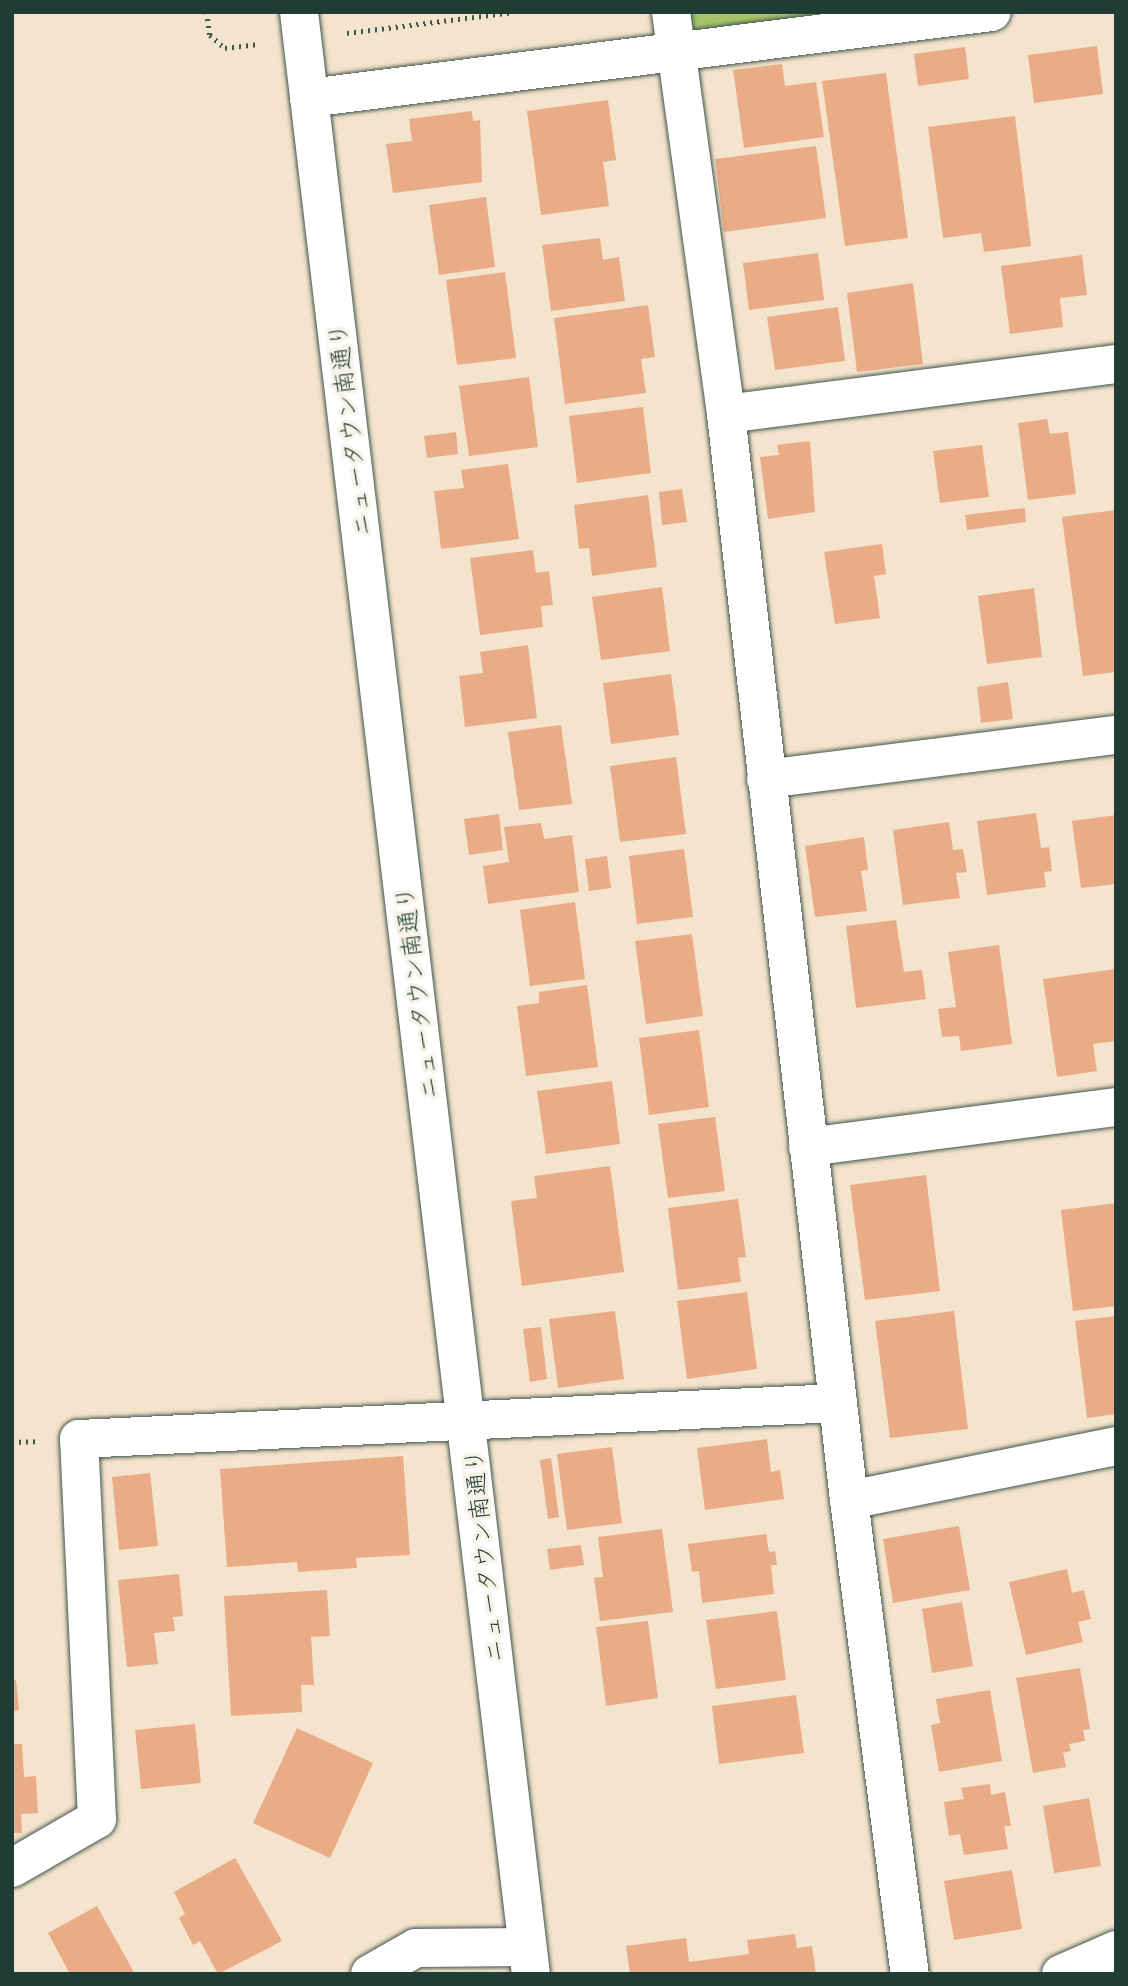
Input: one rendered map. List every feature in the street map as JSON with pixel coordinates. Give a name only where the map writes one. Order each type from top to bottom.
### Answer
[{"type":"street","points":[[671,12],[726,414],[849,1500],[910,1974]]},
{"type":"street","points":[[309,98],[992,12]]},
{"type":"street","name":"ニュータウン南通り","points":[[300,25],[468,1423],[529,1960]]},
{"type":"street","points":[[726,414],[1116,364]]},
{"type":"street","points":[[766,779],[1116,735]]},
{"type":"street","points":[[808,1147],[1116,1107]]},
{"type":"street","points":[[12,1868],[97,1819],[79,1439],[468,1423],[838,1403]]},
{"type":"street","points":[[849,1500],[1116,1446]]},
{"type":"street","points":[[370,1974],[416,1948],[529,1960]]},
{"type":"street","points":[[1062,1974],[1116,1950]]},
{"type":"street","points":[[491,1974],[529,1960]]},
{"type":"path","points":[[207,12],[210,35],[225,48],[300,25],[514,12]]},
{"type":"green space","points":[[687,12],[894,12],[690,34]]},
{"type":"building","points":[[1097,46],[1103,94],[1034,103],[1028,55]]},
{"type":"building","points":[[965,47],[969,79],[918,86],[914,54]]},
{"type":"building","points":[[782,64],[785,86],[816,82],[824,137],[744,148],[733,70]]},
{"type":"building","points":[[886,73],[908,238],[845,246],[822,81]]},
{"type":"building","points":[[608,100],[616,160],[603,162],[609,206],[541,215],[527,111]]},
{"type":"building","points":[[472,111],[473,121],[480,120],[482,182],[393,193],[386,144],[412,141],[409,119]]},
{"type":"building","points":[[1015,116],[1031,246],[984,252],[981,233],[943,238],[928,127]]},
{"type":"building","points":[[816,146],[826,218],[724,232],[715,159]]},
{"type":"building","points":[[486,197],[495,267],[439,275],[429,205]]},
{"type":"building","points":[[600,238],[603,260],[619,257],[625,301],[551,311],[542,245]]},
{"type":"building","points":[[818,253],[824,300],[749,310],[743,263]]},
{"type":"building","points":[[1082,255],[1087,295],[1060,298],[1063,327],[1010,334],[1001,266]]},
{"type":"building","points":[[505,272],[516,358],[457,365],[446,280]]},
{"type":"building","points":[[913,283],[923,364],[857,372],[847,293]]},
{"type":"building","points":[[648,305],[655,357],[641,359],[646,393],[565,404],[554,318]]},
{"type":"building","points":[[838,307],[845,361],[775,370],[767,317]]},
{"type":"building","points":[[529,377],[538,447],[469,456],[459,386]]},
{"type":"building","points":[[643,407],[651,473],[577,483],[569,416]]},
{"type":"building","points":[[1047,419],[1050,434],[1068,432],[1076,494],[1028,500],[1018,423]]},
{"type":"building","points":[[456,432],[458,454],[427,458],[424,436]]},
{"type":"building","points":[[810,441],[815,512],[768,519],[760,457],[779,455],[777,445]]},
{"type":"building","points":[[982,445],[989,497],[940,503],[933,451]]},
{"type":"building","points":[[508,464],[519,539],[441,549],[434,491],[464,488],[461,470]]},
{"type":"building","points":[[682,489],[687,522],[662,525],[659,492]]},
{"type":"building","points":[[648,495],[657,567],[592,576],[589,548],[579,549],[574,505]]},
{"type":"building","points":[[1025,508],[1026,522],[967,530],[965,515]]},
{"type":"building","points":[[1116,510],[1116,672],[1083,676],[1062,517]]},
{"type":"building","points":[[882,544],[886,574],[874,576],[880,618],[835,624],[824,552]]},
{"type":"building","points":[[533,550],[536,573],[549,571],[553,605],[541,606],[543,627],[480,635],[470,558]]},
{"type":"building","points":[[662,587],[670,651],[601,660],[592,597]]},
{"type":"building","points":[[1034,588],[1042,657],[987,664],[978,596]]},
{"type":"building","points":[[528,645],[537,718],[465,727],[459,676],[483,673],[480,652]]},
{"type":"building","points":[[671,674],[679,735],[611,744],[603,683]]},
{"type":"building","points":[[1008,682],[1013,719],[981,723],[977,687]]},
{"type":"building","points":[[561,725],[572,804],[519,810],[508,732]]},
{"type":"building","points":[[676,757],[686,834],[620,842],[610,766]]},
{"type":"building","points":[[1036,813],[1041,848],[1049,847],[1052,871],[1044,872],[1046,887],[987,895],[977,821]]},
{"type":"building","points":[[499,814],[503,850],[469,855],[464,819]]},
{"type":"building","points":[[1116,815],[1116,884],[1081,888],[1072,821]]},
{"type":"building","points":[[949,822],[953,850],[963,849],[967,872],[956,873],[960,898],[903,905],[893,830]]},
{"type":"building","points":[[541,823],[544,839],[572,835],[579,892],[488,904],[483,866],[509,862],[504,827]]},
{"type":"building","points":[[864,837],[868,870],[861,871],[867,911],[815,917],[805,846]]},
{"type":"building","points":[[684,849],[693,917],[637,924],[629,856]]},
{"type":"building","points":[[607,856],[611,888],[589,891],[585,859]]},
{"type":"building","points":[[575,902],[585,979],[530,986],[520,910]]},
{"type":"building","points":[[896,920],[904,972],[922,970],[926,999],[856,1008],[846,926]]},
{"type":"building","points":[[692,934],[703,1016],[646,1024],[635,941]]},
{"type":"building","points":[[999,945],[1012,1044],[961,1051],[959,1036],[942,1037],[938,1009],[956,1007],[948,952]]},
{"type":"building","points":[[1116,969],[1116,1041],[1093,1044],[1097,1071],[1057,1077],[1043,979]]},
{"type":"building","points":[[587,985],[598,1067],[526,1076],[517,1006],[539,1003],[539,992]]},
{"type":"building","points":[[699,1030],[709,1107],[649,1115],[639,1038]]},
{"type":"building","points":[[612,1081],[620,1144],[546,1154],[537,1091]]},
{"type":"building","points":[[715,1117],[725,1191],[668,1198],[658,1124]]},
{"type":"building","points":[[610,1166],[624,1272],[522,1286],[511,1201],[537,1198],[534,1176]]},
{"type":"building","points":[[926,1175],[940,1291],[865,1300],[850,1185]]},
{"type":"building","points":[[738,1199],[746,1257],[738,1258],[741,1282],[678,1290],[668,1208]]},
{"type":"building","points":[[1116,1203],[1116,1306],[1073,1311],[1061,1210]]},
{"type":"building","points":[[747,1292],[757,1369],[687,1379],[677,1301]]},
{"type":"building","points":[[615,1311],[624,1379],[558,1388],[549,1319]]},
{"type":"building","points":[[954,1311],[968,1429],[890,1438],[875,1321]]},
{"type":"building","points":[[1116,1316],[1116,1414],[1087,1418],[1075,1321]]},
{"type":"building","points":[[541,1327],[547,1379],[530,1382],[523,1329]]},
{"type":"building","points":[[767,1439],[771,1472],[780,1470],[784,1499],[705,1510],[697,1448]]},
{"type":"building","points":[[612,1447],[622,1523],[567,1530],[557,1454]]},
{"type":"building","points":[[403,1456],[410,1555],[356,1558],[357,1568],[298,1572],[297,1562],[227,1567],[220,1469]]},
{"type":"building","points":[[551,1458],[559,1517],[548,1519],[540,1460]]},
{"type":"building","points":[[150,1473],[158,1546],[119,1550],[112,1477]]},
{"type":"building","points":[[959,1526],[970,1590],[893,1603],[883,1539]]},
{"type":"building","points":[[662,1529],[673,1612],[600,1621],[594,1578],[603,1577],[598,1537]]},
{"type":"building","points":[[766,1534],[769,1552],[775,1551],[777,1565],[771,1565],[774,1594],[702,1603],[699,1571],[692,1572],[688,1544]]},
{"type":"building","points":[[581,1545],[584,1565],[550,1570],[547,1549]]},
{"type":"building","points":[[1067,1569],[1072,1593],[1084,1590],[1091,1619],[1078,1622],[1083,1642],[1026,1655],[1009,1582]]},
{"type":"building","points":[[179,1574],[183,1616],[173,1617],[175,1631],[154,1633],[158,1664],[127,1667],[118,1580]]},
{"type":"building","points":[[327,1590],[330,1636],[311,1637],[314,1685],[301,1685],[302,1712],[231,1716],[224,1596]]},
{"type":"building","points":[[962,1602],[973,1666],[932,1673],[922,1609]]},
{"type":"building","points":[[777,1611],[786,1680],[716,1689],[706,1620]]},
{"type":"building","points":[[648,1621],[658,1698],[606,1706],[596,1627]]},
{"type":"building","points":[[1080,1668],[1090,1729],[1083,1730],[1085,1741],[1069,1744],[1071,1751],[1063,1753],[1066,1767],[1033,1773],[1016,1678]]},
{"type":"building","points":[[12,1680],[16,1680],[19,1710],[12,1711]]},
{"type":"building","points":[[990,1690],[1002,1761],[939,1772],[931,1725],[940,1723],[936,1699]]},
{"type":"building","points":[[796,1695],[804,1753],[719,1764],[712,1706]]},
{"type":"building","points":[[195,1724],[201,1783],[141,1789],[135,1730]]},
{"type":"building","points":[[297,1728],[373,1763],[330,1858],[253,1823]]},
{"type":"building","points":[[12,1744],[22,1744],[24,1777],[36,1776],[38,1813],[21,1814],[22,1833],[12,1833]]},
{"type":"building","points":[[990,1784],[991,1795],[1005,1792],[1011,1826],[1004,1826],[1008,1849],[964,1855],[960,1834],[949,1836],[944,1802],[964,1799],[961,1788]]},
{"type":"building","points":[[1089,1798],[1101,1866],[1054,1873],[1043,1806]]},
{"type":"building","points":[[235,1858],[282,1941],[218,1974],[200,1941],[193,1945],[179,1918],[185,1914],[174,1892]]},
{"type":"building","points":[[1012,1870],[1022,1929],[954,1940],[944,1881]]},
{"type":"building","points":[[97,1906],[135,1974],[70,1974],[48,1933]]},
{"type":"building","points":[[795,1934],[797,1948],[812,1946],[816,1974],[630,1974],[626,1946],[686,1938],[689,1962],[749,1954],[747,1940]]}]
